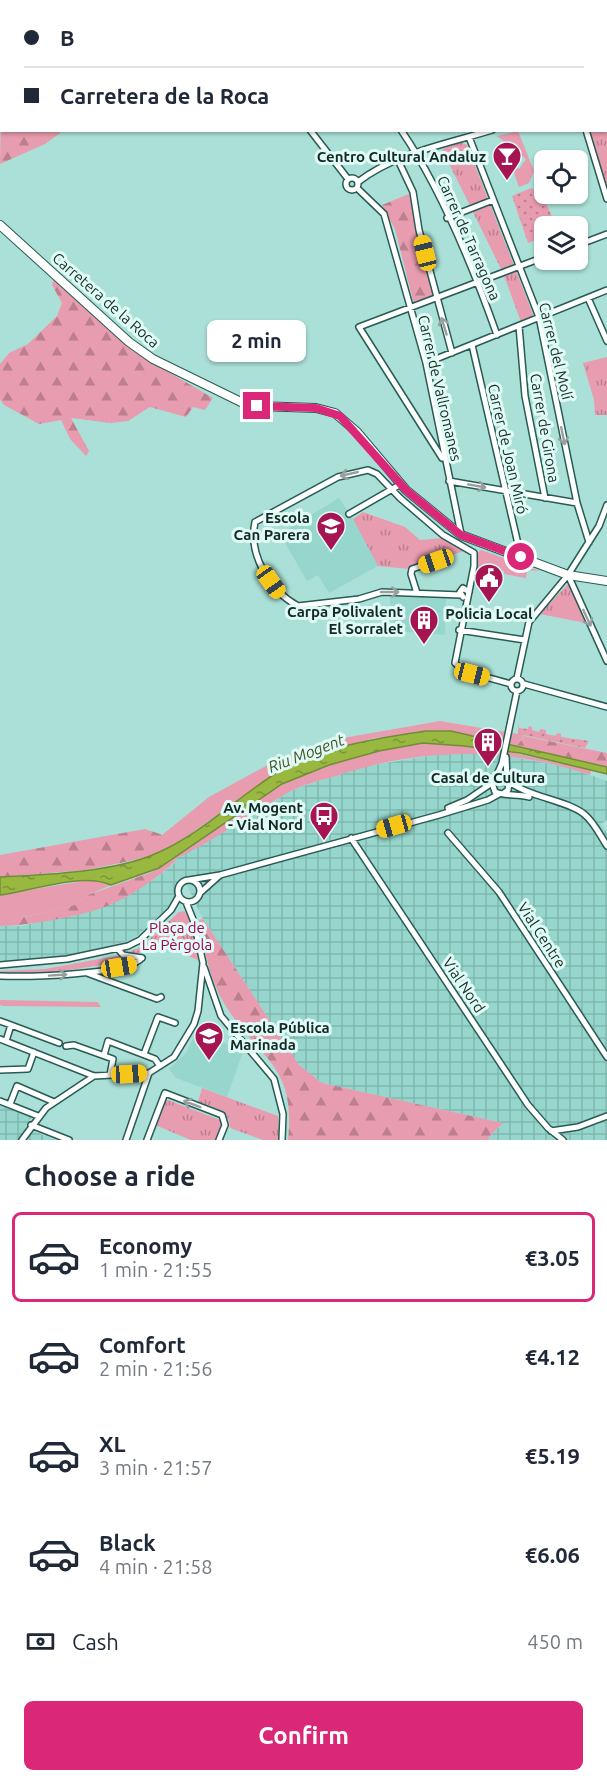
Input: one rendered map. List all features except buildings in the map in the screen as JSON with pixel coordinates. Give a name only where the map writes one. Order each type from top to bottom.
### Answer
[{"type":"street","points":[[311,132],[348,179],[354,178],[358,185],[398,160],[485,132]]},
{"type":"street","name":"Carrer de Tarragona","points":[[403,132],[417,153],[478,283],[497,335]]},
{"type":"street","points":[[587,132],[607,199]]},
{"type":"street","name":"Carrer del Molí","points":[[469,137],[539,317],[577,504],[590,542]]},
{"type":"street","points":[[398,160],[413,192],[417,221],[452,353]]},
{"type":"street","name":"Carrer de Vallromanes","points":[[348,179],[348,189],[358,185],[384,214],[426,363],[448,481],[461,535]]},
{"type":"street","points":[[447,218],[493,200]]},
{"type":"street","name":"Carretera de la Roca","points":[[0,225],[129,342],[153,359],[241,402],[257,406],[316,408],[340,416],[401,484]]},
{"type":"street","points":[[588,241],[607,234]]},
{"type":"street","points":[[445,462],[359,327],[534,261]]},
{"type":"street","points":[[426,363],[607,290]]},
{"type":"street","points":[[588,298],[607,340]]},
{"type":"street","name":"Carrer de Girona","points":[[519,326],[525,396],[545,498]]},
{"type":"street","name":"Carrer de Joan Miró","points":[[472,345],[521,557]]},
{"type":"street","points":[[465,595],[382,592],[360,599],[298,606],[278,592],[264,572],[256,547],[254,528],[259,519],[338,477],[368,470],[377,474],[443,535],[474,553],[455,663],[464,671],[511,684],[516,691],[503,763],[493,781],[494,790],[575,808],[584,814],[607,846]]},
{"type":"street","points":[[448,481],[577,504]]},
{"type":"street","points":[[350,514],[401,484],[461,535],[568,575],[607,580]]},
{"type":"street","points":[[511,684],[517,678],[529,622],[568,575],[590,542],[607,505]]},
{"type":"street","points":[[417,593],[411,574],[412,569],[436,561]]},
{"type":"street","points":[[568,575],[607,661]]},
{"type":"street","points":[[459,630],[525,640]]},
{"type":"street","points":[[517,678],[524,684],[607,707]]},
{"type":"street","points":[[516,691],[522,689],[524,684]]},
{"type":"street","points":[[171,910],[179,896],[179,886],[189,880],[220,875],[486,801],[508,790],[503,763]]},
{"type":"street","points":[[433,815],[481,792],[501,777],[542,799]]},
{"type":"street","points":[[481,792],[479,797],[486,801]]},
{"type":"street","name":"Vial Centre","points":[[448,833],[500,892],[607,1057]]},
{"type":"street","name":"Vial Nord","points":[[351,838],[528,1105],[562,1140]]},
{"type":"street","points":[[194,922],[196,900],[200,893],[220,875]]},
{"type":"street","points":[[189,880],[197,884],[200,893]]},
{"type":"street","points":[[179,896],[185,902],[194,922],[203,963],[221,1016],[274,1079],[283,1114],[282,1140]]},
{"type":"street","points":[[0,965],[67,959],[118,949],[140,940],[171,910],[185,902],[196,900]]},
{"type":"street","points":[[0,976],[86,972],[135,964],[142,958],[123,955],[118,949]]},
{"type":"street","points":[[11,1025],[3,1040],[94,1076],[149,1073],[174,1057],[194,1024],[203,963]]},
{"type":"street","points":[[86,972],[157,999],[161,997]]},
{"type":"street","points":[[144,1054],[158,1017],[175,1023]]},
{"type":"street","points":[[0,1021],[59,1043]]},
{"type":"street","points":[[104,1055],[108,1041],[155,1059],[160,1066]]},
{"type":"street","points":[[66,1046],[75,1045],[112,1059],[110,1075]]},
{"type":"street","points":[[0,1070],[28,1069],[34,1052]]},
{"type":"street","points":[[126,1140],[149,1073]]},
{"type":"street","points":[[22,1140],[31,1125],[54,1102],[94,1076]]},
{"type":"street","points":[[10,1104],[17,1086],[54,1102]]},
{"type":"street","points":[[147,1140],[165,1093],[222,1116],[225,1125],[219,1140]]},
{"type":"street","points":[[0,1101],[39,1116]]},
{"type":"street","points":[[551,1131],[578,1127],[607,1116]]},
{"type":"street","points":[[31,1125],[69,1140]]},
{"type":"shaded area","name":"Escola Can Parera","points":[[339,498],[359,528],[378,566],[329,593],[318,575],[307,581],[280,534]]},
{"type":"shaded area","points":[[389,595],[446,598],[445,635],[395,631]]},
{"type":"shaded area","points":[[447,753],[497,754],[567,767],[607,781],[607,820],[601,824],[607,833],[607,1140],[490,1140],[488,1138],[503,1123],[322,1083],[299,1065],[203,919],[183,877],[177,882],[176,900],[133,940],[68,955],[0,962],[0,926],[24,926],[153,880],[176,862],[175,859],[295,789],[361,767]]},
{"type":"shaded area","name":"Escola Pública Marinada","points":[[197,1030],[243,1052],[227,1097],[176,1078],[169,1069],[186,1053]]},
{"type":"shaded area","points":[[0,1105],[32,1116],[25,1128],[56,1140],[0,1140]]},
{"type":"green space","points":[[1,132],[62,132],[45,144],[0,164]]},
{"type":"green space","points":[[518,132],[534,171],[529,183],[519,187],[511,164],[519,169],[526,159],[497,136]]},
{"type":"green space","points":[[589,132],[607,132],[607,191]]},
{"type":"green space","points":[[461,142],[467,145],[534,317],[521,322],[503,273],[442,149]]},
{"type":"green space","points":[[531,188],[534,190],[534,204],[546,204],[552,216],[534,216],[534,241],[528,243],[512,196]]},
{"type":"green space","points":[[411,193],[416,218],[414,222],[434,296],[414,304],[395,229],[382,205]]},
{"type":"green space","points":[[54,279],[134,352],[213,398],[205,410],[193,407],[186,417],[150,407],[128,421],[111,423],[71,418],[89,451],[86,456],[70,439],[61,420],[39,424],[4,405],[0,399],[0,364],[9,353],[28,344],[57,316],[62,303],[52,285]]},
{"type":"green space","points":[[607,357],[607,415],[595,415],[594,400],[583,363]]},
{"type":"green space","points":[[363,512],[405,527],[420,540],[442,538],[464,551],[409,569],[378,566],[353,519]]},
{"type":"green space","points":[[481,550],[540,571],[527,570],[526,578],[504,574],[504,571],[490,567],[487,570],[476,568],[477,554]]},
{"type":"green space","points":[[569,583],[586,623],[540,614]]},
{"type":"green space","points":[[440,721],[524,735],[517,746],[451,731],[374,738],[331,751],[287,766],[183,839],[157,854],[130,861],[209,797],[275,761],[332,740]]},
{"type":"green space","points":[[518,724],[519,728],[528,729],[529,726],[532,730],[539,732],[540,729],[546,730],[546,734],[556,736],[557,733],[561,734],[561,737],[589,741],[585,748],[518,734]]},
{"type":"green space","points":[[524,736],[607,753],[607,767],[517,746]]},
{"type":"green space","points":[[423,743],[496,749],[591,770],[590,775],[527,759],[463,754],[399,760],[367,767],[293,790],[199,847],[166,863],[282,784],[329,765],[379,751]]},
{"type":"green space","points":[[145,829],[163,835],[130,861],[86,870],[0,877],[0,855]]},
{"type":"green space","points":[[175,859],[176,861],[139,890],[90,912],[26,924],[0,926],[0,918],[20,918],[75,905],[88,895],[152,872]]},
{"type":"green space","points":[[83,881],[101,881],[111,885],[88,895],[75,905],[20,918],[0,918],[0,895]]},
{"type":"green space","name":"Plaça de La Pèrgola","points":[[184,911],[191,920],[198,960],[157,943],[134,956],[126,953],[141,947],[179,912]]},
{"type":"green space","points":[[203,919],[299,1065],[322,1083],[503,1123],[488,1138],[490,1140],[288,1140],[287,1095],[281,1079],[221,998],[206,954],[199,920]]},
{"type":"green space","points":[[116,956],[137,960],[54,972],[0,974],[0,971],[45,969]]},
{"type":"green space","points":[[0,1000],[98,1002],[101,1007],[3,1006],[0,1005]]},
{"type":"green space","points":[[202,1088],[278,1116],[279,1140],[263,1140],[230,1128],[224,1113],[198,1102]]},
{"type":"green space","points":[[165,1099],[220,1120],[222,1124],[216,1140],[191,1140],[155,1125]]},
{"type":"water","points":[[426,731],[451,731],[607,767],[607,774],[520,753],[464,746],[423,743],[379,751],[329,765],[282,784],[159,868],[111,885],[71,881],[0,895],[0,877],[59,874],[101,868],[157,853],[191,834],[270,777],[301,760],[354,744]]},
{"type":"place","name":"Centro Cultural Andaluz","points":[[507,182]]},
{"type":"place","name":"Escola Can Parera","points":[[331,552]]},
{"type":"place","name":"Policia Local","points":[[489,604]]},
{"type":"place","name":"Carpa Polivalent El Sorralet","points":[[424,646]]},
{"type":"place","name":"Casal de Cultura","points":[[488,768]]},
{"type":"place","name":"Av. Mogent - Vial Nord","points":[[324,842]]},
{"type":"place","name":"Escola Pública Marinada","points":[[209,1062]]},
{"type":"route","points":[[257,406],[316,408],[340,416],[357,432],[406,490],[461,535],[521,557]]},
{"type":"water label","name":"Riu Mogent","points":[[306,753]]}]
